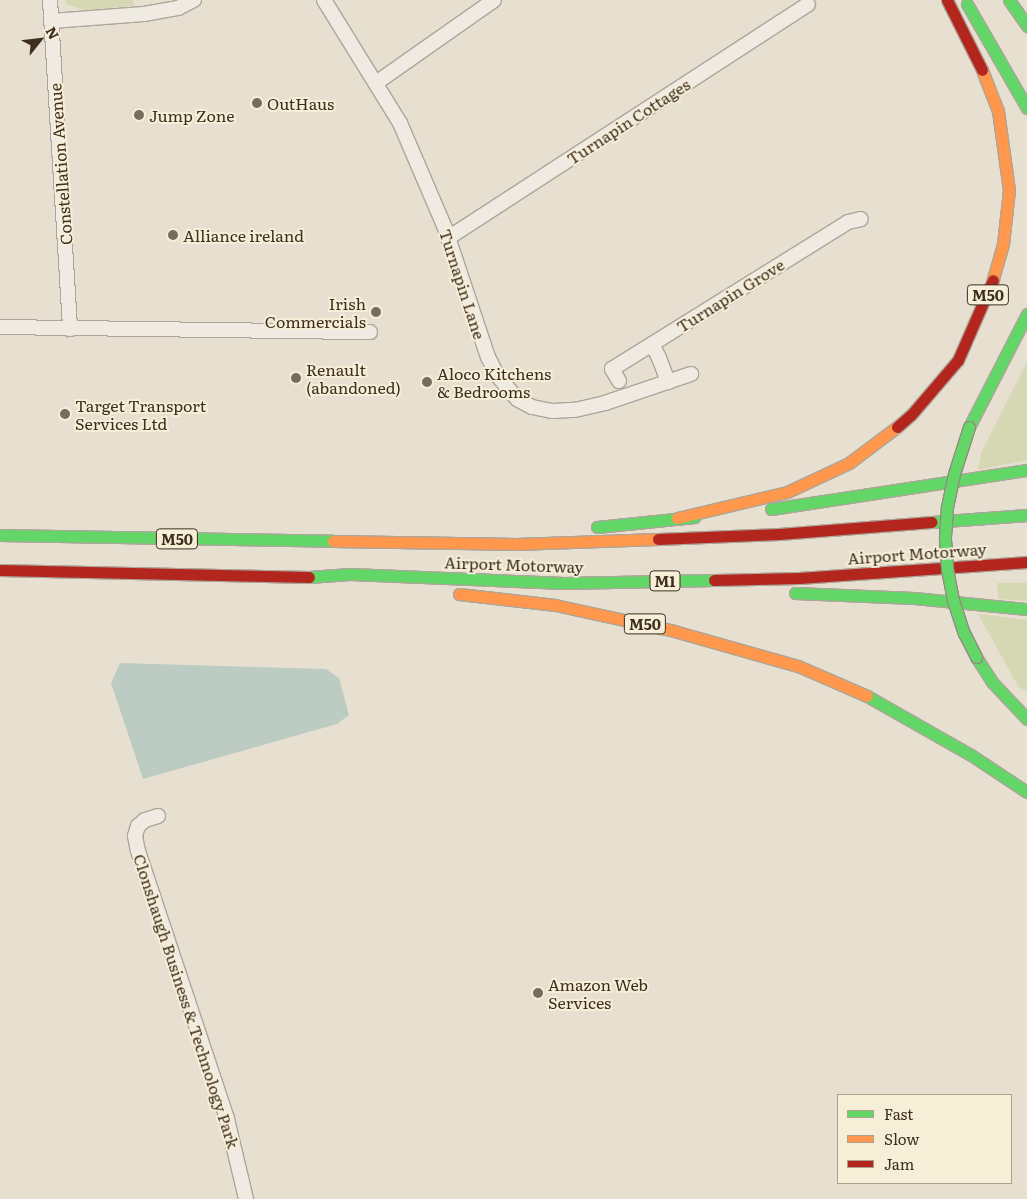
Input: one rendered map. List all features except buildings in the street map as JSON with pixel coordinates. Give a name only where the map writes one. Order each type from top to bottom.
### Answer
[{"type":"highway","name":"M50","points":[[584,528],[677,518],[787,492],[849,463],[892,432],[911,415],[958,360],[991,288],[1003,244],[1009,190],[1005,149],[998,111],[978,58],[947,0]]},
{"type":"highway","points":[[966,0],[1026,82]]},
{"type":"highway","points":[[966,0],[1027,108]]},
{"type":"highway","points":[[1009,0],[1027,26]]},
{"type":"highway","points":[[1027,314],[1012,349],[990,384],[969,427],[954,474],[948,508],[946,539],[947,569],[953,600],[964,632],[976,657],[992,682],[1027,719]]},
{"type":"highway","points":[[677,518],[749,512],[1027,470]]},
{"type":"highway","name":"Airport Motorway","points":[[0,535],[516,544],[616,542],[788,533],[1027,515]]},
{"type":"highway","name":"M50","points":[[355,542],[484,537],[565,530]]},
{"type":"highway","name":"Airport Motorway","points":[[0,570],[302,578],[350,574],[564,582],[800,578],[1027,562]]},
{"type":"highway","name":"M50","points":[[302,578],[323,584],[403,588]]},
{"type":"highway","points":[[564,582],[598,588],[722,592]]},
{"type":"highway","name":"M50","points":[[446,592],[564,607],[674,631],[798,666],[890,707],[971,755],[1027,792]]},
{"type":"highway","points":[[779,592],[904,598],[1027,609]]},
{"type":"street","name":"Constellation Avenue","points":[[50,0],[70,329]]},
{"type":"street","points":[[52,21],[144,14],[178,8],[194,0]]},
{"type":"street","name":"Turnapin Lane","points":[[315,0],[340,27]]},
{"type":"street","name":"Turnapin Lane","points":[[324,0],[400,123],[448,238],[488,357],[497,375],[517,399],[539,408],[553,411],[575,410],[605,403],[691,374]]},
{"type":"street","points":[[376,83],[494,0]]},
{"type":"street","name":"Turnapin Cottages","points":[[448,238],[808,4]]},
{"type":"street","name":"Turnapin Grove","points":[[619,381],[612,369],[848,222],[861,219]]},
{"type":"street","points":[[0,327],[370,332]]},
{"type":"street","points":[[652,344],[668,382]]},
{"type":"street","name":"Clonshaugh Business & Technology Park","points":[[158,816],[144,820],[138,826],[135,836],[138,851],[228,1120],[246,1199]]},
{"type":"green space","points":[[65,0],[133,0],[134,6],[86,10],[67,5]]},
{"type":"green space","points":[[1027,362],[1027,460],[978,470],[981,453]]},
{"type":"green space","points":[[997,583],[1027,583],[1027,601],[998,599]]},
{"type":"green space","points":[[978,614],[1027,620],[1027,692],[1018,686]]},
{"type":"shaded area","points":[[120,663],[326,669],[339,678],[349,715],[337,724],[143,779],[111,683]]},
{"type":"traffic: fast","points":[[1009,0],[1027,26]]},
{"type":"traffic: fast","points":[[967,4],[1027,108]]},
{"type":"traffic: fast","points":[[969,427],[1027,314]]},
{"type":"traffic: fast","points":[[969,427],[954,474],[947,508],[945,539],[947,569],[953,600],[964,633],[976,657]]},
{"type":"traffic: fast","points":[[771,509],[1027,470]]},
{"type":"traffic: fast","points":[[932,522],[1027,515]]},
{"type":"traffic: fast","points":[[597,527],[694,517]]},
{"type":"traffic: fast","points":[[0,535],[333,541]]},
{"type":"traffic: fast","points":[[309,577],[350,574],[564,583],[714,580]]},
{"type":"traffic: fast","points":[[795,593],[914,598],[1027,609]]},
{"type":"traffic: fast","points":[[976,657],[992,682],[1027,719]]},
{"type":"traffic: fast","points":[[867,696],[971,755],[1027,792]]},
{"type":"traffic: slow","points":[[982,70],[998,111],[1009,190],[1003,244],[993,280]]},
{"type":"traffic: slow","points":[[677,518],[787,492],[849,463],[897,427]]},
{"type":"traffic: slow","points":[[333,541],[516,544],[658,539]]},
{"type":"traffic: slow","points":[[459,594],[555,605],[674,631],[798,666],[867,696]]},
{"type":"traffic: jam","points":[[947,0],[982,70]]},
{"type":"traffic: jam","points":[[897,427],[911,415],[958,360],[993,280]]},
{"type":"traffic: jam","points":[[658,539],[779,534],[932,522]]},
{"type":"traffic: jam","points":[[714,580],[799,578],[1027,562]]},
{"type":"traffic: jam","points":[[0,570],[309,577]]},
{"type":"place","name":"OutHaus","points":[[257,103]]},
{"type":"place","name":"Jump Zone","points":[[139,115]]},
{"type":"place","name":"Alliance ireland","points":[[173,235]]},
{"type":"place","name":"Irish Commercials","points":[[376,312]]},
{"type":"place","name":"Renault (abandoned)","points":[[296,378]]},
{"type":"place","name":"Aloco Kitchens & Bedrooms","points":[[427,382]]},
{"type":"place","name":"Target Transport Services Ltd","points":[[65,414]]},
{"type":"place","name":"Amazon Web Services","points":[[538,993]]}]
